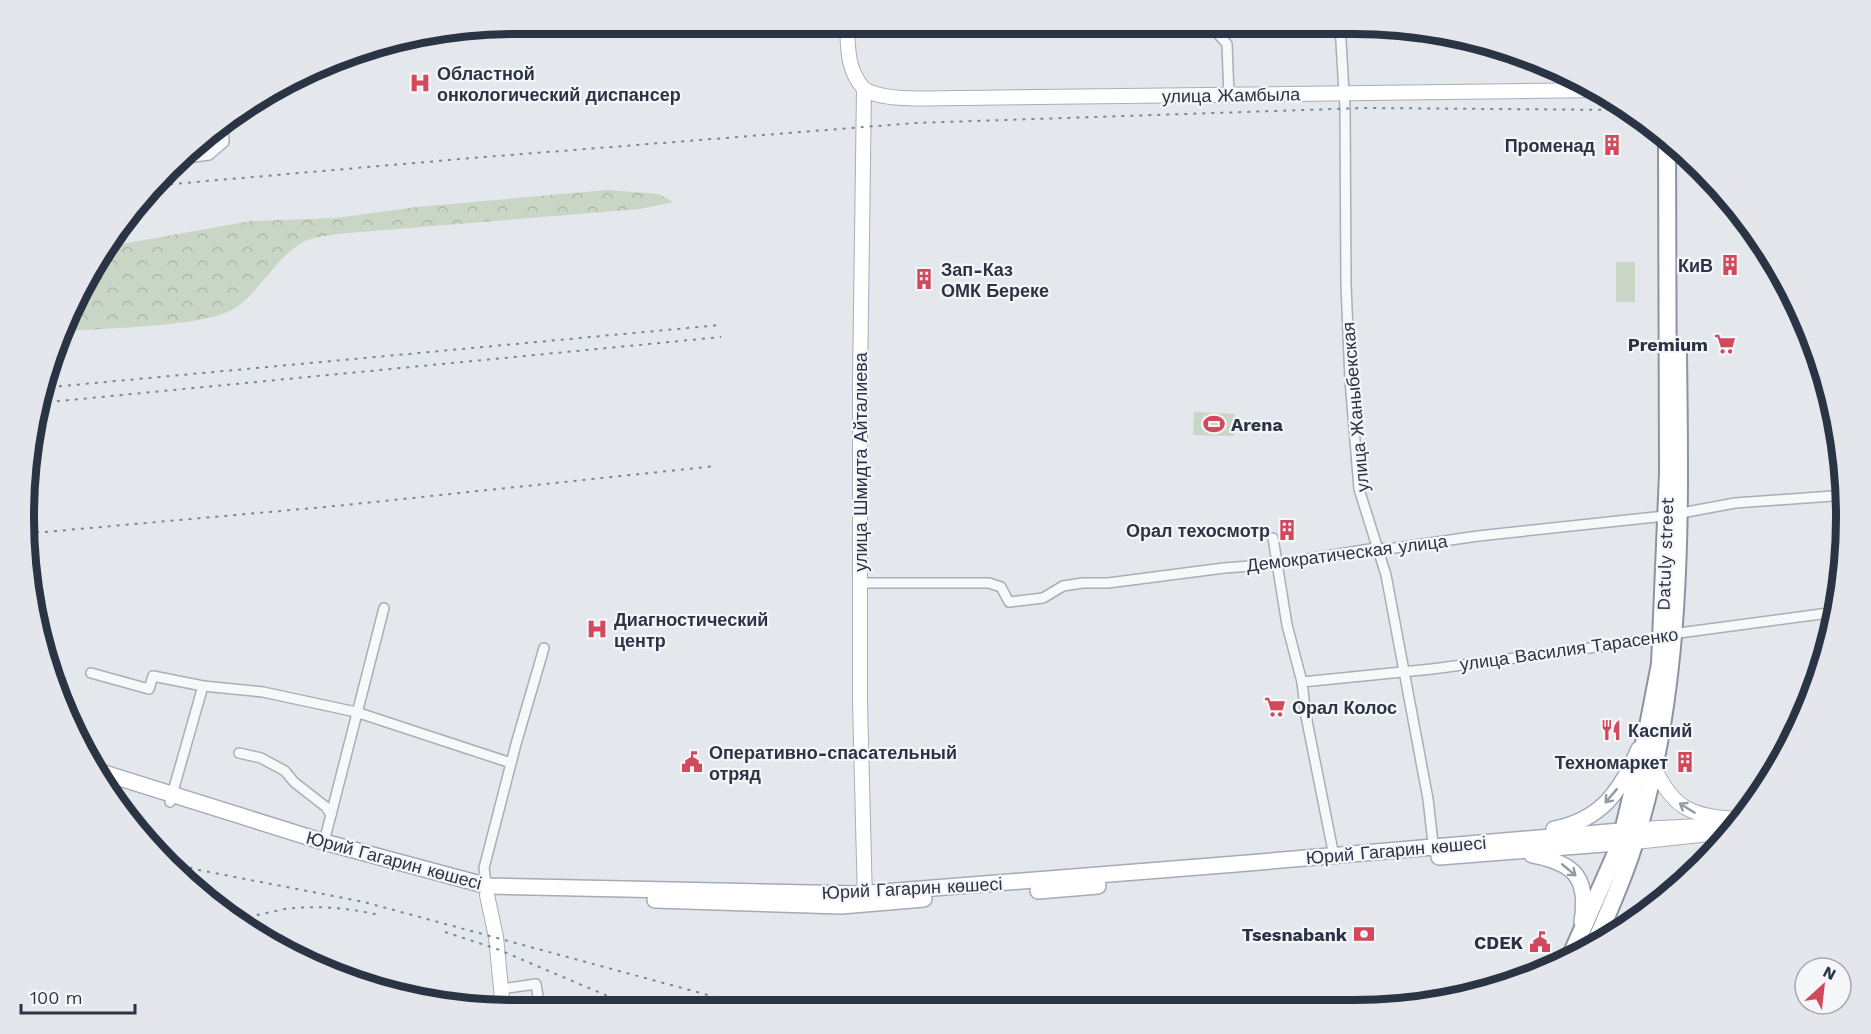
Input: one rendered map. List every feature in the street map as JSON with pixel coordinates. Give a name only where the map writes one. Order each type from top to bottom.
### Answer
[{"type":"highway","name":"Datuly street","points":[[1667,150],[1668,473],[1672,514]]},
{"type":"highway","name":"Datuly street","points":[[1592,937],[1654,767],[1667,692],[1672,514],[1676,158]]},
{"type":"highway","name":"Datuly street","points":[[1629,837],[1660,664],[1668,636]]},
{"type":"main road","points":[[1502,841],[1527,833],[1579,823],[1596,813],[1622,783],[1648,726]]},
{"type":"main road","name":"Юрий Гагарин көшесі","points":[[110,775],[171,798],[413,876],[487,891],[841,906],[865,899],[1334,856],[1515,851],[1629,837]]},
{"type":"main road","name":"Юрий Гагарин көшесі","points":[[116,785],[171,798],[453,879],[487,891]]},
{"type":"main road","name":"Юрий Гагарин көшесі","points":[[865,899],[1434,852],[1502,841],[1629,837]]},
{"type":"main road","points":[[1515,851],[1555,860],[1570,869],[1579,879],[1585,897],[1591,937]]},
{"type":"street","name":"улица Шмидта Айталиева","points":[[848,34],[852,71],[864,89],[860,715],[865,899]]},
{"type":"street","points":[[1218,34],[1227,44],[1229,94]]},
{"type":"street","name":"улица Жаныбекская","points":[[1341,34],[1346,285],[1350,380],[1359,489],[1386,575],[1428,799],[1434,852]]},
{"type":"street","name":"улица Жамбыла","points":[[864,89],[870,93],[888,97],[1579,90]]},
{"type":"street","points":[[196,157],[209,155],[224,142],[224,134]]},
{"type":"street","name":"Демократическая улица","points":[[860,583],[989,583],[1000,587],[1009,602],[1043,598],[1063,586],[1083,583],[1108,583],[1224,568],[1277,564],[1376,548],[1388,549],[1478,536],[1672,514],[1735,503],[1835,496]]},
{"type":"street","points":[[1273,538],[1287,625],[1302,682],[1306,716],[1334,856]]},
{"type":"street","points":[[324,842],[384,608]]},
{"type":"street","name":"улица Василия Тарасенко","points":[[1302,682],[1403,672],[1650,640],[1826,613]]},
{"type":"street","points":[[502,999],[496,937],[484,868],[544,648]]},
{"type":"street","points":[[91,673],[148,689],[153,676],[203,686],[263,692],[356,712],[511,763]]},
{"type":"street","points":[[171,798],[203,686]]},
{"type":"street","points":[[238,753],[261,758],[285,771],[294,782],[326,807],[331,814]]},
{"type":"street","points":[[1654,767],[1668,792],[1683,807],[1702,816],[1731,818]]},
{"type":"street","name":"Юрий Гагарин көшесі","points":[[1629,837],[1725,825]]},
{"type":"street","name":"Юрий Гагарин көшесі","points":[[1629,837],[1719,832]]},
{"type":"street","points":[[501,989],[536,984],[539,1000]]},
{"type":"green space","points":[[607,190],[659,194],[673,202],[640,209],[336,234],[316,238],[295,247],[245,301],[221,314],[180,323],[72,331],[99,276],[119,244],[251,221],[336,218],[417,207]]},
{"type":"green space","points":[[1616,262],[1635,262],[1635,302],[1616,302]]},
{"type":"green space","name":"Arena","points":[[1194,412],[1235,414],[1234,436],[1193,435]]},
{"type":"railway","points":[[168,184],[915,123],[1364,108],[1612,110]]},
{"type":"railway","points":[[53,387],[720,325]]},
{"type":"railway","points":[[49,402],[721,337]]},
{"type":"railway","points":[[35,532],[336,506],[716,466]]},
{"type":"railway","points":[[185,866],[364,902],[726,1000]]},
{"type":"railway","points":[[247,917],[309,907],[344,909],[379,915]]},
{"type":"railway","points":[[445,932],[497,949],[617,1000]]},
{"type":"place","name":"Областной онкологический диспансер","points":[[420,83]]},
{"type":"place","name":"Променад","points":[[1612,145]]},
{"type":"place","name":"КиВ","points":[[1730,265]]},
{"type":"place","name":"Зап-Каз ОМК Береке","points":[[924,279]]},
{"type":"place","name":"Premium","points":[[1725,344]]},
{"type":"place","name":"Arena","points":[[1214,424]]},
{"type":"place","name":"Орал техосмотр","points":[[1287,530]]},
{"type":"place","name":"Диагностический центр","points":[[597,629]]},
{"type":"place","name":"Орал Колос","points":[[1275,707]]},
{"type":"place","name":"Каспий","points":[[1611,730]]},
{"type":"place","name":"Оперативно-спасательный отряд","points":[[692,762]]},
{"type":"place","name":"Техномаркет","points":[[1685,762]]},
{"type":"place","name":"Tsesnabank","points":[[1364,934]]},
{"type":"place","name":"CDEK","points":[[1540,942]]}]
